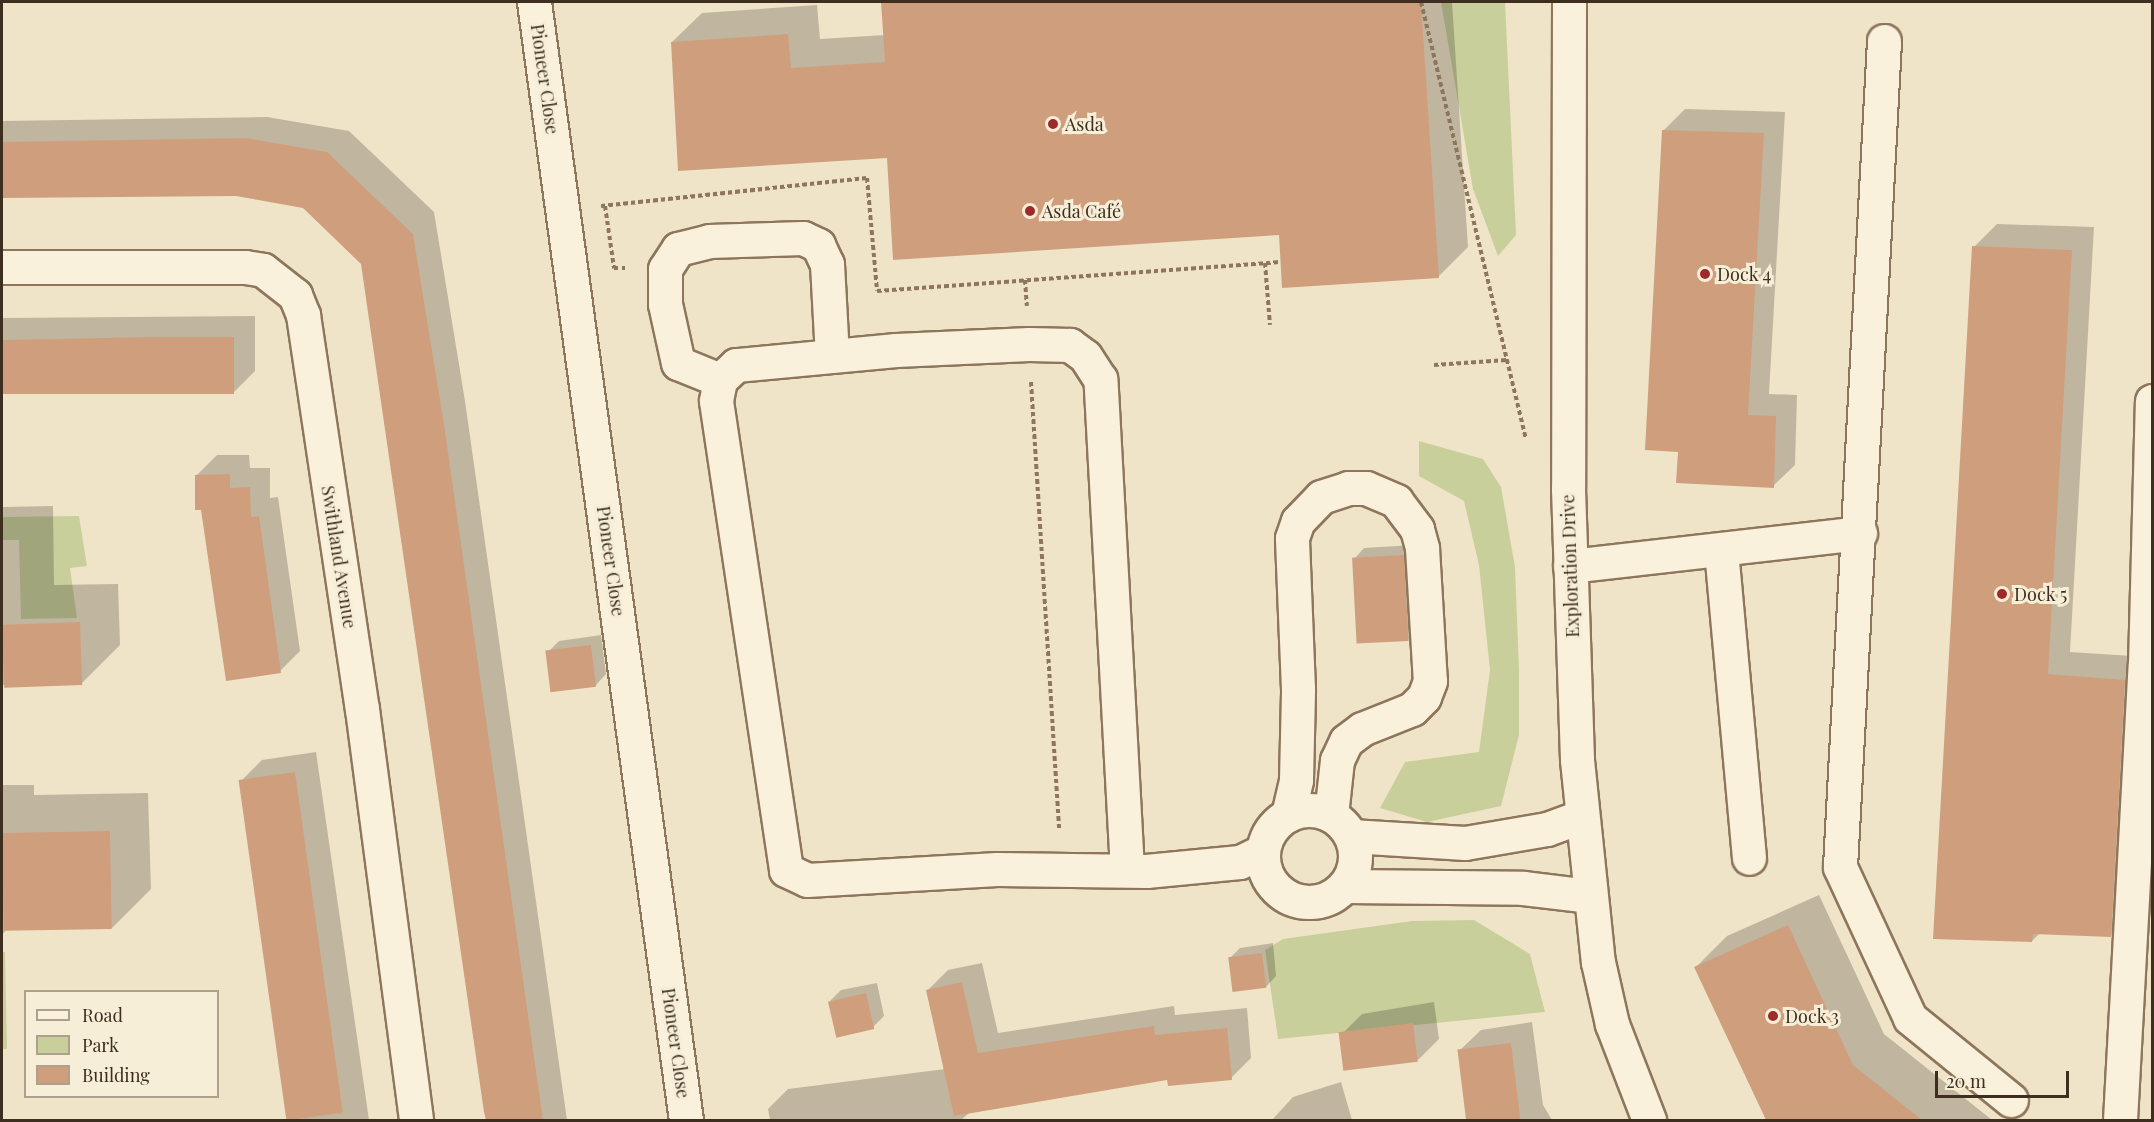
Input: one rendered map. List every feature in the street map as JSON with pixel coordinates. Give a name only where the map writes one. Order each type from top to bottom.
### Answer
[{"type":"street","name":"Pioneer Close","points":[[534,2],[686,1120]]},
{"type":"street","name":"Exploration Drive","points":[[1569,2],[1566,84],[1570,566],[1582,816],[1589,896],[1612,1024],[1649,1120]]},
{"type":"street","points":[[1884,41],[1860,532],[1840,867],[1910,1018],[2011,1100]]},
{"type":"street","points":[[720,380],[678,363],[666,304],[665,269],[678,249],[709,242],[803,238],[818,245],[827,264],[832,356]]},
{"type":"street","name":"Swithland Avenue","points":[[2,267],[245,267],[263,270],[295,295],[303,315],[360,697],[416,1120]]},
{"type":"street","points":[[1127,870],[1100,379],[1085,356],[1070,345],[1029,344],[832,356],[736,365],[720,380],[716,402],[786,870],[807,880],[997,869],[1127,870],[1240,862],[1263,851]]},
{"type":"street","points":[[2120,1120],[2145,665],[2152,401]]},
{"type":"street","points":[[1288,816],[1296,780],[1298,701],[1292,538],[1298,521],[1321,497],[1348,488],[1366,488],[1396,501],[1417,530],[1422,548],[1430,681],[1424,697],[1412,709],[1362,729],[1346,741],[1337,760],[1341,825],[1356,862],[1345,886]]},
{"type":"street","points":[[1570,566],[1860,532]]},
{"type":"street","points":[[1721,550],[1749,858]]},
{"type":"street","points":[[1582,816],[1547,829],[1465,843],[1341,825],[1316,810],[1288,816],[1275,824],[1263,851],[1270,880],[1292,899],[1321,901],[1345,886],[1513,887],[1589,896]]},
{"type":"path","points":[[1421,2],[1528,446]]},
{"type":"path","points":[[596,207],[867,178],[877,291],[1280,262]]},
{"type":"path","points":[[605,206],[614,268],[665,269]]},
{"type":"path","points":[[1265,263],[1269,325]]},
{"type":"path","points":[[1025,280],[1062,869]]},
{"type":"path","points":[[1434,365],[1507,360]]},
{"type":"green space","points":[[1441,2],[1505,2],[1516,235],[1498,256],[1473,189]]},
{"type":"green space","points":[[1419,441],[1483,459],[1501,487],[1515,567],[1519,670],[1519,735],[1501,806],[1427,822],[1380,808],[1405,762],[1479,752],[1490,670],[1479,565],[1464,501],[1419,476]]},
{"type":"green space","points":[[79,516],[87,566],[70,568],[77,618],[21,619],[19,540],[2,540],[2,517]]},
{"type":"green space","points":[[1474,920],[1530,954],[1545,1012],[1278,1039],[1265,950],[1283,939],[1412,921]]},
{"type":"green space","points":[[2,952],[5,952],[7,1049],[2,1049]]},
{"type":"building","name":"Asda","points":[[881,2],[1421,2],[1439,278],[1282,288],[1279,235],[893,260],[887,158],[678,171],[671,42],[788,34],[791,68],[885,62]]},
{"type":"building","name":"Dock 4","points":[[1662,130],[1764,133],[1748,415],[1776,416],[1774,488],[1676,483],[1678,452],[1645,450]]},
{"type":"building","points":[[245,138],[327,152],[413,234],[444,424],[543,1120],[486,1120],[484,1112],[361,264],[303,208],[236,196],[2,198],[2,142]]},
{"type":"building","name":"Dock 5","points":[[1972,246],[2072,250],[2048,674],[2125,680],[2111,937],[2033,934],[2032,942],[1933,939]]},
{"type":"building","points":[[234,337],[234,394],[2,394],[2,340]]},
{"type":"building","points":[[230,474],[230,488],[250,487],[251,517],[259,516],[281,673],[226,681],[201,510],[195,510],[195,475]]},
{"type":"building","points":[[1404,555],[1409,641],[1357,644],[1352,558]]},
{"type":"building","points":[[80,622],[82,685],[4,688],[2,625]]},
{"type":"building","points":[[591,645],[596,687],[550,692],[545,651]]},
{"type":"building","points":[[295,772],[343,1113],[286,1120],[239,780]]},
{"type":"building","points":[[110,831],[112,929],[4,931],[2,833]]},
{"type":"building","name":"Dock 3","points":[[1788,925],[1853,1065],[1922,1120],[1766,1120],[1694,967]]},
{"type":"building","points":[[1262,953],[1266,988],[1233,992],[1228,957]]},
{"type":"building","points":[[962,982],[978,1053],[1154,1026],[1155,1035],[1227,1028],[1232,1080],[1168,1086],[1167,1080],[954,1116],[926,990]]},
{"type":"building","points":[[866,993],[874,1029],[836,1038],[828,1002]]},
{"type":"building","points":[[1413,1023],[1418,1062],[1343,1071],[1339,1032]]},
{"type":"building","points":[[1511,1043],[1520,1120],[1466,1120],[1457,1050]]},
{"type":"place","name":"Asda","points":[[1053,124]]},
{"type":"place","name":"Asda Café","points":[[1030,211]]},
{"type":"place","name":"Dock 4","points":[[1705,274]]},
{"type":"place","name":"Dock 5","points":[[2002,594]]},
{"type":"place","name":"Dock 3","points":[[1773,1016]]}]
